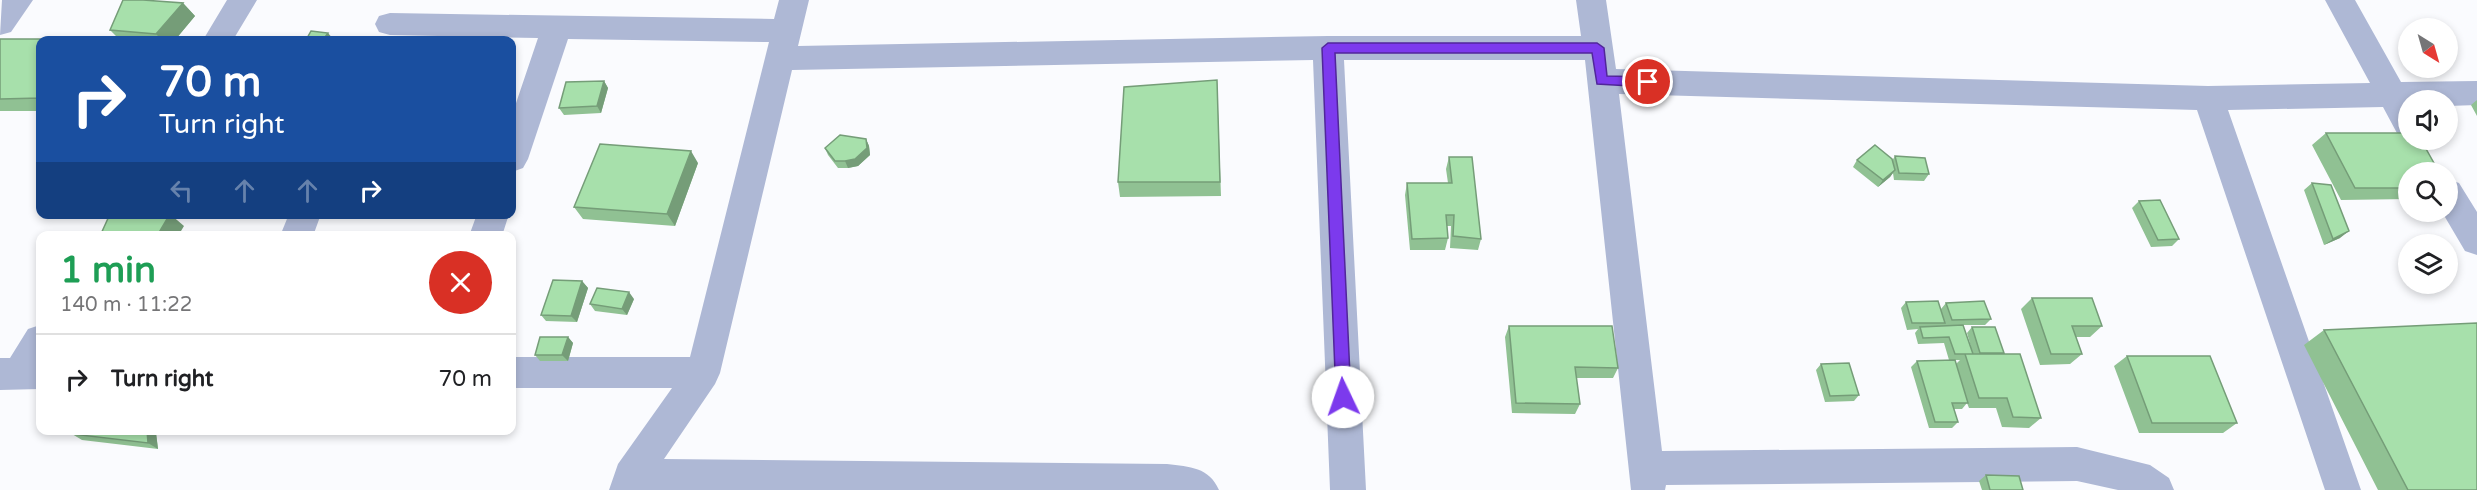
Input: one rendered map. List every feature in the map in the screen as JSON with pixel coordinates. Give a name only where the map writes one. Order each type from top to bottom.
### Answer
[{"type":"street","points":[[0,24],[18,0]]},
{"type":"street","points":[[220,36],[242,0]]},
{"type":"street","points":[[629,483],[703,373],[794,0]]},
{"type":"street","points":[[1591,0],[1647,479],[2078,464],[2137,477],[2156,490]]},
{"type":"street","points":[[2340,0],[2398,107]]},
{"type":"street","points":[[391,21],[557,27],[783,45],[1597,48]]},
{"type":"street","points":[[516,147],[557,27]]},
{"type":"street","points":[[1328,48],[1347,490]]},
{"type":"street","points":[[1601,81],[2208,98],[2477,93]]},
{"type":"street","points":[[2208,98],[2343,490]]},
{"type":"street","points":[[2458,209],[2477,241]]},
{"type":"street","points":[[20,374],[36,347]]},
{"type":"street","points":[[516,372],[703,373]]},
{"type":"street","points":[[629,483],[1167,481],[1192,485],[1201,490]]},
{"type":"building","points":[[123,0],[183,3],[156,34],[110,30]]},
{"type":"building","points":[[311,31],[328,33],[326,36],[308,36]]},
{"type":"building","points":[[0,39],[36,39],[36,98],[0,99]]},
{"type":"building","points":[[1217,80],[1220,182],[1118,182],[1124,87]]},
{"type":"building","points":[[604,81],[597,106],[559,108],[566,82]]},
{"type":"building","points":[[2326,133],[2398,133],[2398,150],[2427,150],[2433,162],[2398,162],[2398,188],[2355,188]]},
{"type":"building","points":[[840,135],[866,139],[867,148],[855,159],[835,161],[825,148]]},
{"type":"building","points":[[600,144],[691,151],[667,214],[574,207]]},
{"type":"building","points":[[1875,145],[1892,159],[1895,170],[1883,180],[1857,160]]},
{"type":"building","points":[[1895,156],[1925,158],[1929,174],[1899,173]]},
{"type":"building","points":[[1449,157],[1472,157],[1481,239],[1453,236],[1454,215],[1446,215],[1448,238],[1412,239],[1407,183],[1452,183]]},
{"type":"building","points":[[2312,183],[2331,185],[2349,231],[2333,239]]},
{"type":"building","points":[[2160,200],[2179,239],[2158,240],[2139,201]]},
{"type":"building","points":[[108,219],[167,219],[160,231],[102,231]]},
{"type":"building","points":[[553,280],[582,281],[571,316],[541,315]]},
{"type":"building","points":[[597,288],[629,292],[622,309],[590,304]]},
{"type":"building","points":[[2032,298],[2092,298],[2102,326],[2072,326],[2082,354],[2051,354]]},
{"type":"building","points":[[1938,301],[1945,323],[1912,323],[1906,302]]},
{"type":"building","points":[[1984,301],[1991,319],[1952,320],[1946,303]]},
{"type":"building","points":[[2477,323],[2477,490],[2408,490],[2324,330]]},
{"type":"building","points":[[1963,325],[1973,354],[1955,354],[1949,337],[1923,338],[1920,327]]},
{"type":"building","points":[[1509,326],[1612,326],[1618,368],[1575,367],[1580,404],[1516,403]]},
{"type":"building","points":[[1972,327],[1995,327],[2004,353],[1980,353]]},
{"type":"building","points":[[540,337],[568,337],[562,355],[535,355]]},
{"type":"building","points":[[1965,354],[2020,354],[2041,418],[2013,417],[2007,398],[1979,398]]},
{"type":"building","points":[[2127,356],[2210,356],[2237,423],[2152,423]]},
{"type":"building","points":[[1955,360],[1968,403],[1952,403],[1958,422],[1935,422],[1917,361]]},
{"type":"building","points":[[1849,363],[1859,395],[1830,396],[1821,364]]},
{"type":"building","points":[[80,435],[147,435],[148,443]]},
{"type":"building","points":[[1986,475],[2019,476],[2023,490],[1990,490]]},
{"type":"route","points":[[1343,397],[1328,48],[1597,48],[1601,81],[1648,82]]}]
